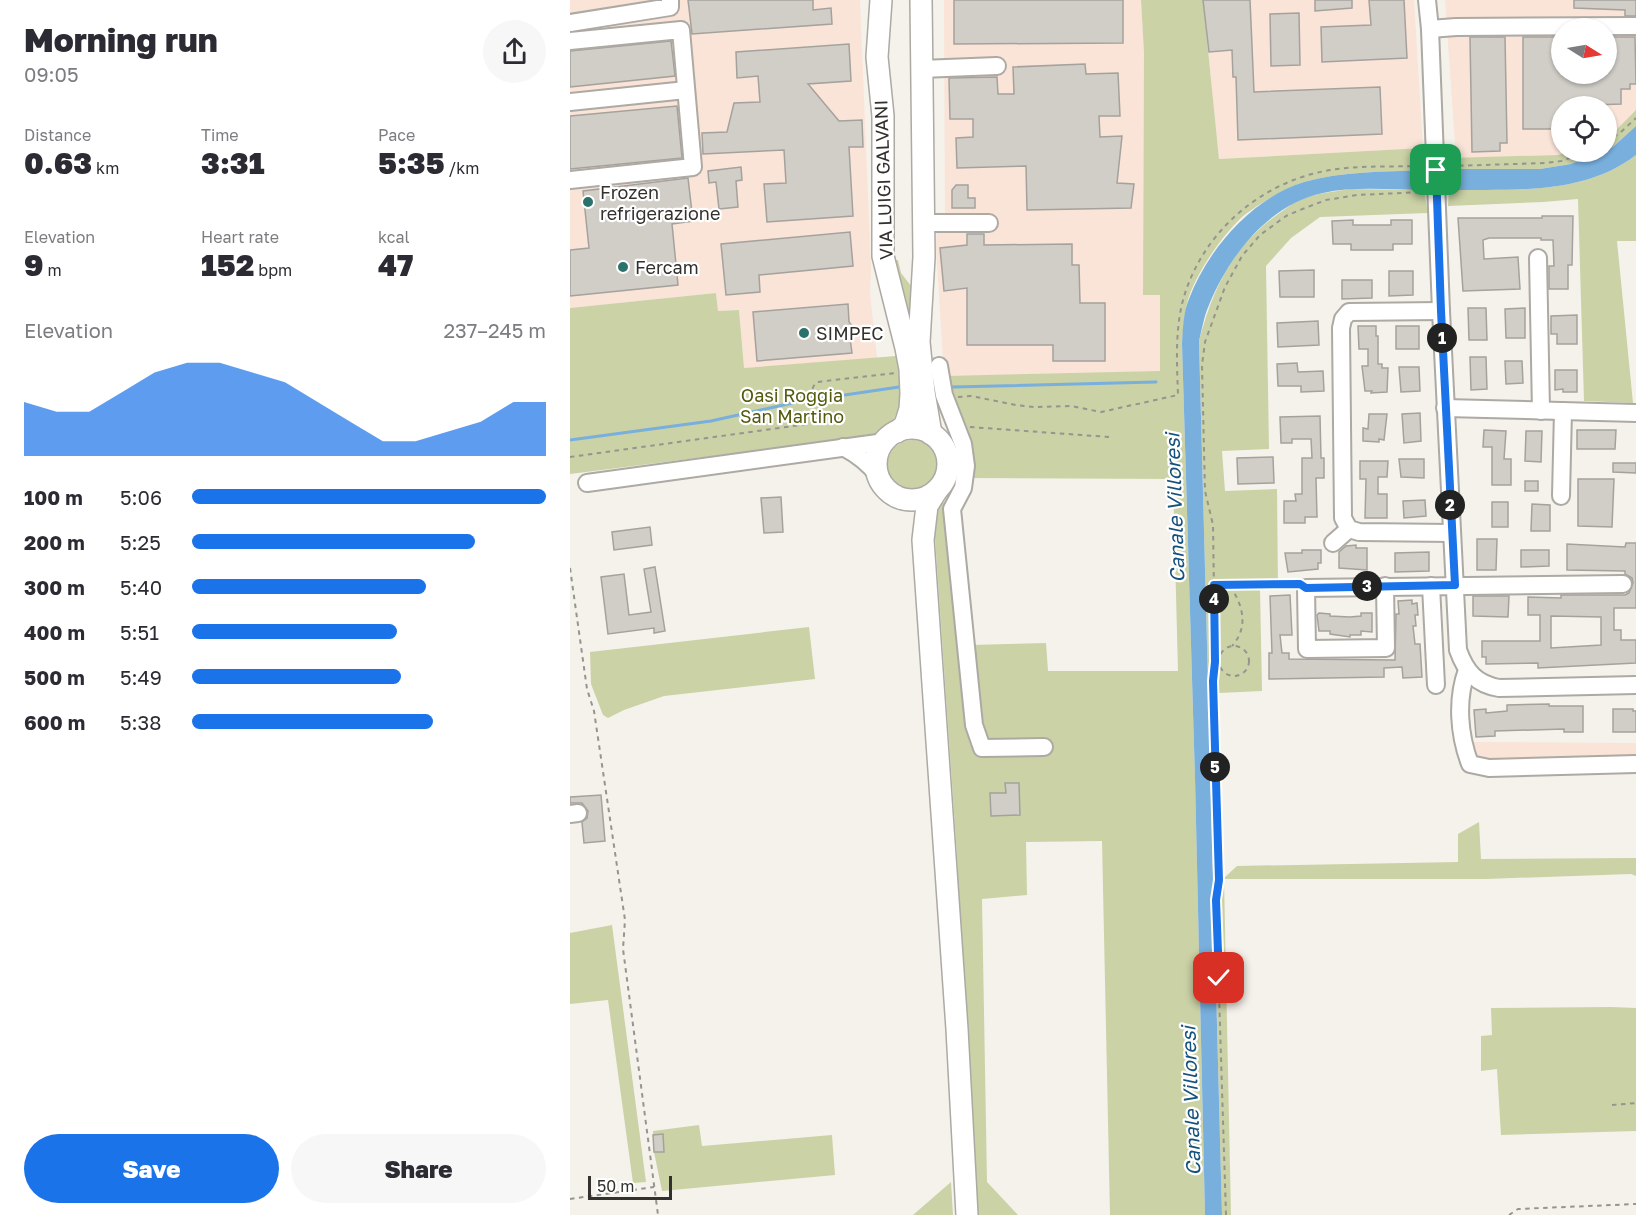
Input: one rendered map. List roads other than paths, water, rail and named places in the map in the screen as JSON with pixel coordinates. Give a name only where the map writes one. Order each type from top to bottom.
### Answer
[{"type":"main road","name":"VIA LUIGI GALVANI","points":[[881,0],[877,57],[883,116],[883,256],[910,369],[926,394]]},
{"type":"main road","points":[[921,0],[924,257],[919,342],[931,434]]},
{"type":"main road","points":[[923,540],[897,497],[885,488],[878,476],[878,458],[891,437],[905,424],[910,409],[926,394]]},
{"type":"main road","points":[[891,437],[914,429],[931,434],[941,443],[948,461],[947,474],[927,506],[923,540],[968,1215]]},
{"type":"main road","points":[[897,497],[918,500],[937,490]]},
{"type":"street","points":[[570,23],[670,7],[670,0]]},
{"type":"street","points":[[1427,0],[1435,168],[1431,191],[1441,311],[1458,650],[1463,666],[1476,680],[1499,688],[1636,685]]},
{"type":"street","points":[[1430,29],[1636,26]]},
{"type":"street","points":[[570,41],[681,30],[693,167],[570,180]]},
{"type":"street","points":[[921,69],[997,66]]},
{"type":"street","points":[[570,102],[686,90]]},
{"type":"street","points":[[924,223],[989,223]]},
{"type":"street","points":[[1538,258],[1540,411]]},
{"type":"street","points":[[1349,530],[1343,518],[1341,328],[1343,319],[1349,312],[1441,311]]},
{"type":"street","points":[[939,366],[926,394],[956,426],[963,444],[966,466],[963,488],[952,509],[974,725],[982,748],[1044,747]]},
{"type":"street","points":[[1445,408],[1636,413]]},
{"type":"street","points":[[1561,496],[1563,411]]},
{"type":"street","points":[[587,483],[843,447],[891,437]]},
{"type":"street","points":[[843,447],[872,466],[878,476]]},
{"type":"street","points":[[1349,530],[1452,533]]},
{"type":"street","points":[[1334,543],[1349,530]]},
{"type":"street","points":[[1385,586],[1386,648],[1307,649],[1306,588],[1385,586],[1431,586],[1455,585],[1623,584]]},
{"type":"street","points":[[1431,586],[1436,685]]},
{"type":"street","points":[[1467,670],[1462,685],[1462,740],[1470,765],[1489,768],[1636,765]]},
{"type":"water","points":[[1636,126],[1636,155],[1593,178],[1570,184],[1522,189],[1449,190],[1448,169],[1540,169],[1576,162],[1617,162],[1617,143]]},
{"type":"water","points":[[1423,170],[1424,190],[1360,189],[1323,193],[1303,199],[1268,220],[1240,251],[1217,287],[1204,318],[1199,341],[1222,1215],[1205,1215],[1182,344],[1186,310],[1197,280],[1220,244],[1250,213],[1267,200],[1285,190],[1318,178]]},
{"type":"waterway","points":[[952,387],[1156,382]]},
{"type":"waterway","points":[[570,440],[711,421],[797,402],[899,387]]},
{"type":"place","name":"Frozen refrigerazione","points":[[588,202]]},
{"type":"place","name":"Fercam","points":[[623,267]]},
{"type":"place","name":"SIMPEC","points":[[804,333]]},
{"type":"park label","name":"Oasi Roggia San Martino","points":[[792,405]]},
{"type":"water label","name":"Canale Villoresi","points":[[1174,508]]},
{"type":"water label","name":"Canale Villoresi","points":[[1190,1101]]}]
